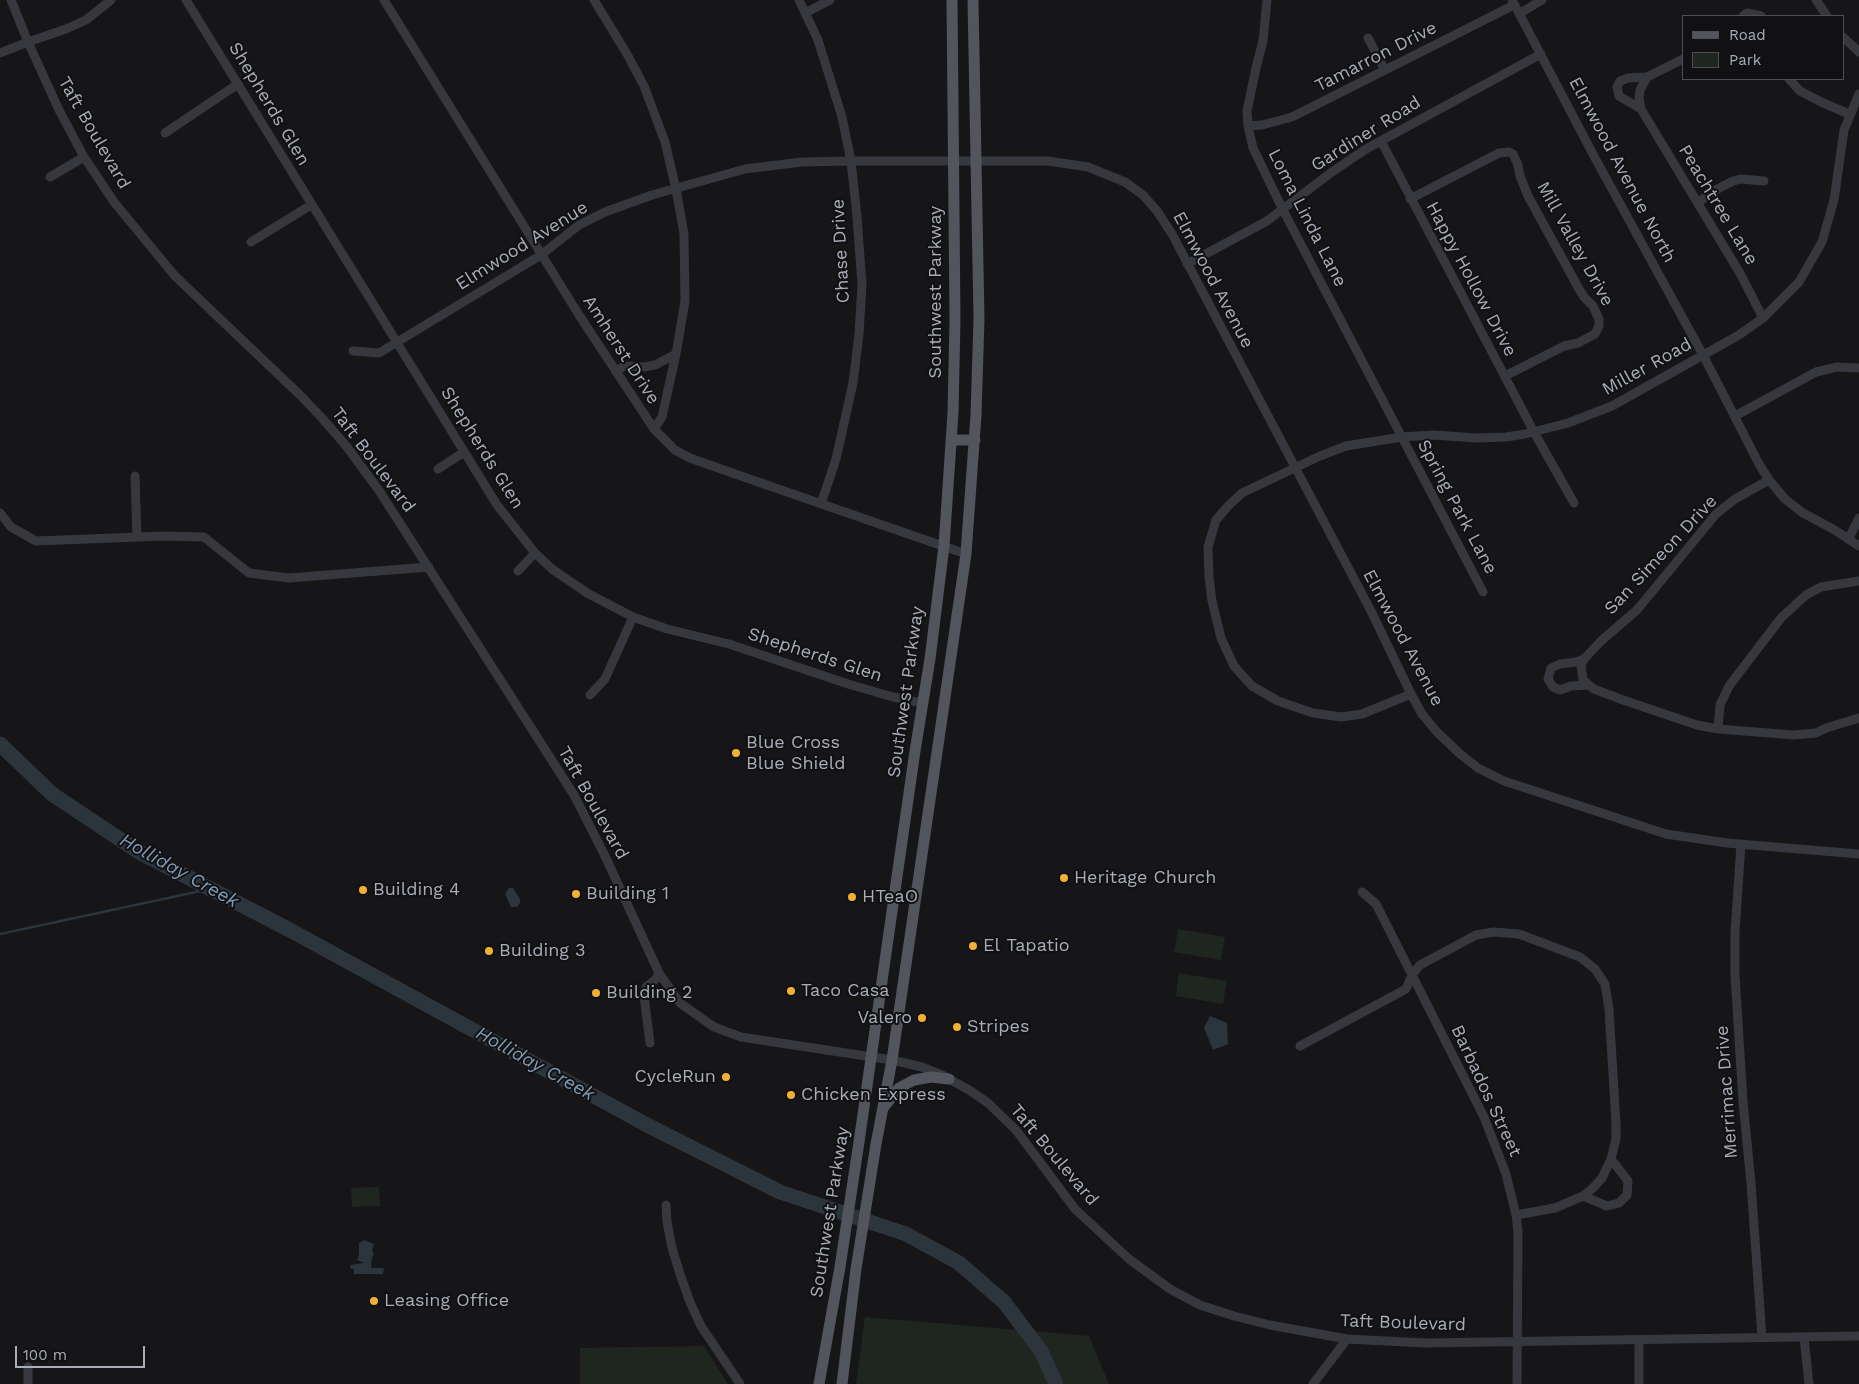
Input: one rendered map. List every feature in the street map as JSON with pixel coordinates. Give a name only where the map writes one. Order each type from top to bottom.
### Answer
[{"type":"main road","name":"Southwest Parkway","points":[[819,1384],[840,1267],[859,1142],[893,897],[930,659],[944,546],[951,440],[955,320],[952,0]]},
{"type":"main road","name":"Southwest Parkway","points":[[842,1384],[856,1269],[876,1144],[892,1060],[966,554],[975,440],[979,320],[973,0]]},
{"type":"main road","points":[[951,440],[975,440]]},
{"type":"main road","points":[[893,897],[916,897]]},
{"type":"main road","points":[[882,1110],[899,1088],[914,1080],[931,1077],[949,1079]]},
{"type":"street","name":"Taft Boulevard","points":[[11,0],[47,85],[84,157],[114,202],[175,276],[301,396],[347,447],[380,492],[430,567],[574,795],[597,839],[659,973],[680,1002],[714,1027],[741,1037],[892,1060],[922,1067],[949,1079],[988,1103],[1021,1136],[1081,1214],[1129,1258],[1170,1289],[1200,1305],[1234,1316],[1347,1339],[1426,1342],[1859,1336]]},
{"type":"street","points":[[0,53],[66,30],[86,20],[110,0]]},
{"type":"street","name":"Shepherds Glen","points":[[186,0],[464,452],[501,510],[535,553],[552,569],[586,593],[633,617],[667,629],[729,644],[848,684],[922,703]]},
{"type":"street","name":"Amherst Drive","points":[[384,0],[464,126],[541,256],[616,372],[654,429],[675,450],[690,458],[966,554]]},
{"type":"street","points":[[594,0],[644,86],[665,142],[684,234],[685,300],[676,354],[662,417],[654,429]]},
{"type":"street","name":"Chase Drive","points":[[799,0],[818,40],[834,90],[851,161],[858,216],[862,285],[853,383],[836,459],[821,504]]},
{"type":"street","points":[[805,13],[830,0]]},
{"type":"street","name":"Loma Linda Lane","points":[[1267,0],[1263,41],[1249,98],[1248,126],[1253,148],[1283,210],[1402,437]]},
{"type":"street","points":[[1519,14],[1542,0]]},
{"type":"street","points":[[1816,0],[1826,15]]},
{"type":"street","name":"Tamarron Drive","points":[[1248,126],[1262,125],[1292,117],[1513,2]]},
{"type":"street","name":"Elmwood Avenue North","points":[[1513,2],[1769,480],[1777,491],[1803,513],[1849,538],[1859,546]]},
{"type":"street","points":[[1745,15],[1747,12],[1758,15]]},
{"type":"street","points":[[1368,38],[1384,70]]},
{"type":"street","points":[[1844,38],[1859,52]]},
{"type":"street","name":"Gardiner Road","points":[[1187,264],[1246,234],[1283,210],[1332,172],[1381,141],[1542,54]]},
{"type":"street","name":"Peachtree Lane","points":[[1682,60],[1647,77],[1628,78],[1620,81],[1616,87],[1619,96],[1641,109],[1740,274],[1763,318]]},
{"type":"street","points":[[1641,109],[1640,90],[1647,77]]},
{"type":"street","points":[[1789,80],[1800,91],[1849,114]]},
{"type":"street","points":[[165,133],[238,84]]},
{"type":"street","name":"Miller Road","points":[[1411,694],[1362,714],[1341,716],[1313,713],[1278,701],[1252,686],[1234,666],[1221,638],[1212,601],[1208,561],[1211,534],[1216,520],[1242,493],[1295,467],[1346,446],[1433,434],[1477,438],[1506,437],[1568,423],[1599,412],[1739,335],[1763,318],[1799,282],[1822,242],[1834,200],[1840,149],[1849,114],[1859,94]]},
{"type":"street","name":"Happy Hollow Drive","points":[[1381,141],[1534,432],[1574,503]]},
{"type":"street","name":"Mill Valley Drive","points":[[1410,199],[1499,153],[1509,152],[1518,165],[1528,196],[1582,293],[1593,306],[1599,320],[1595,334],[1578,343],[1564,346],[1505,376]]},
{"type":"street","points":[[50,177],[84,157]]},
{"type":"street","name":"Elmwood Avenue","points":[[353,351],[379,353],[541,256],[579,225],[605,212],[652,195],[745,170],[802,162],[851,161],[1048,161],[1088,167],[1110,175],[1133,188],[1157,211],[1172,234],[1371,611],[1411,694],[1422,714],[1447,743],[1478,768],[1492,776],[1666,834],[1741,844],[1859,854]]},
{"type":"street","points":[[1698,203],[1733,181],[1741,179],[1764,182]]},
{"type":"street","points":[[251,242],[311,205]]},
{"type":"street","points":[[616,372],[624,366],[644,367],[655,364],[676,354]]},
{"type":"street","points":[[1735,416],[1816,372],[1837,367],[1859,368]]},
{"type":"street","name":"Spring Park Lane","points":[[1402,437],[1483,592]]},
{"type":"street","points":[[438,469],[464,452]]},
{"type":"street","points":[[135,476],[138,537]]},
{"type":"street","name":"San Simeon Drive","points":[[1584,659],[1601,641],[1637,610],[1716,514],[1735,499],[1769,480]]},
{"type":"street","points":[[0,513],[10,528],[36,541],[138,537],[204,537],[249,573],[289,578],[430,567]]},
{"type":"street","points":[[1849,538],[1859,518]]},
{"type":"street","points":[[518,571],[535,553]]},
{"type":"street","points":[[1718,729],[1720,705],[1729,686],[1780,618],[1806,595],[1821,588],[1859,581]]},
{"type":"street","points":[[590,695],[606,679],[633,617]]},
{"type":"street","points":[[1584,659],[1580,674],[1582,680],[1588,686]]},
{"type":"street","points":[[1584,659],[1551,668],[1548,679],[1553,687],[1560,690],[1571,686],[1588,686],[1697,725],[1718,729],[1794,735],[1816,733],[1859,718]]},
{"type":"street","name":"Merrimac Drive","points":[[1741,844],[1735,932],[1736,985],[1742,1092],[1762,1338]]},
{"type":"street","name":"Barbados Street","points":[[1362,892],[1376,904],[1484,1117],[1506,1174],[1516,1215],[1518,1384]]},
{"type":"street","points":[[1300,1046],[1406,989],[1412,975],[1420,965],[1476,935],[1493,932],[1519,934],[1580,957],[1596,968],[1605,984],[1609,1009],[1616,1123],[1616,1140],[1611,1159],[1602,1178],[1583,1196],[1555,1208],[1516,1215]]},
{"type":"street","points":[[650,1043],[644,996],[646,987],[656,979],[659,973]]},
{"type":"street","points":[[1583,1196],[1607,1206],[1620,1203],[1627,1195],[1628,1181],[1611,1159]]},
{"type":"street","points":[[666,1205],[672,1248],[690,1302],[701,1326],[722,1360],[740,1384]]},
{"type":"street","points":[[1804,1337],[1809,1384]]},
{"type":"street","points":[[1313,1384],[1347,1339]]},
{"type":"street","points":[[1639,1340],[1639,1384]]},
{"type":"street","points":[[28,1367],[28,1384]]},
{"type":"green space","points":[[1178,929],[1225,937],[1221,960],[1174,952]]},
{"type":"green space","points":[[1179,973],[1227,981],[1223,1004],[1176,996]]},
{"type":"green space","points":[[379,1187],[380,1206],[352,1207],[351,1188]]},
{"type":"green space","points":[[865,1317],[1089,1336],[1109,1384],[856,1384]]},
{"type":"green space","points":[[704,1346],[728,1384],[580,1384],[580,1348]]},
{"type":"shaded area","points":[[509,888],[513,888],[520,899],[517,907],[511,907],[505,894]]},
{"type":"shaded area","points":[[1210,1016],[1227,1023],[1228,1044],[1213,1050],[1204,1028]]},
{"type":"shaded area","points":[[364,1240],[374,1244],[371,1268],[384,1268],[383,1274],[354,1274],[354,1269],[351,1269],[350,1265],[364,1263],[357,1260],[359,1243]]},
{"type":"waterway","name":"Holliday Creek","points":[[0,744],[52,794],[139,852],[288,929],[647,1125],[780,1192],[906,1234],[959,1263],[1004,1302],[1041,1351],[1056,1384]]},
{"type":"waterway","points":[[0,934],[210,889]]},
{"type":"place","name":"Blue Cross Blue Shield","points":[[736,753]]},
{"type":"place","name":"Heritage Church","points":[[1064,878]]},
{"type":"place","name":"Building 4","points":[[363,890]]},
{"type":"place","name":"Building 1","points":[[576,894]]},
{"type":"place","name":"HTeaO","points":[[852,897]]},
{"type":"place","name":"El Tapatio","points":[[973,946]]},
{"type":"place","name":"Building 3","points":[[489,951]]},
{"type":"place","name":"Taco Casa","points":[[791,991]]},
{"type":"place","name":"Building 2","points":[[596,993]]},
{"type":"place","name":"Valero","points":[[922,1018]]},
{"type":"place","name":"Stripes","points":[[957,1027]]},
{"type":"place","name":"CycleRun","points":[[726,1077]]},
{"type":"place","name":"Chicken Express","points":[[791,1095]]},
{"type":"place","name":"Leasing Office","points":[[374,1301]]}]
